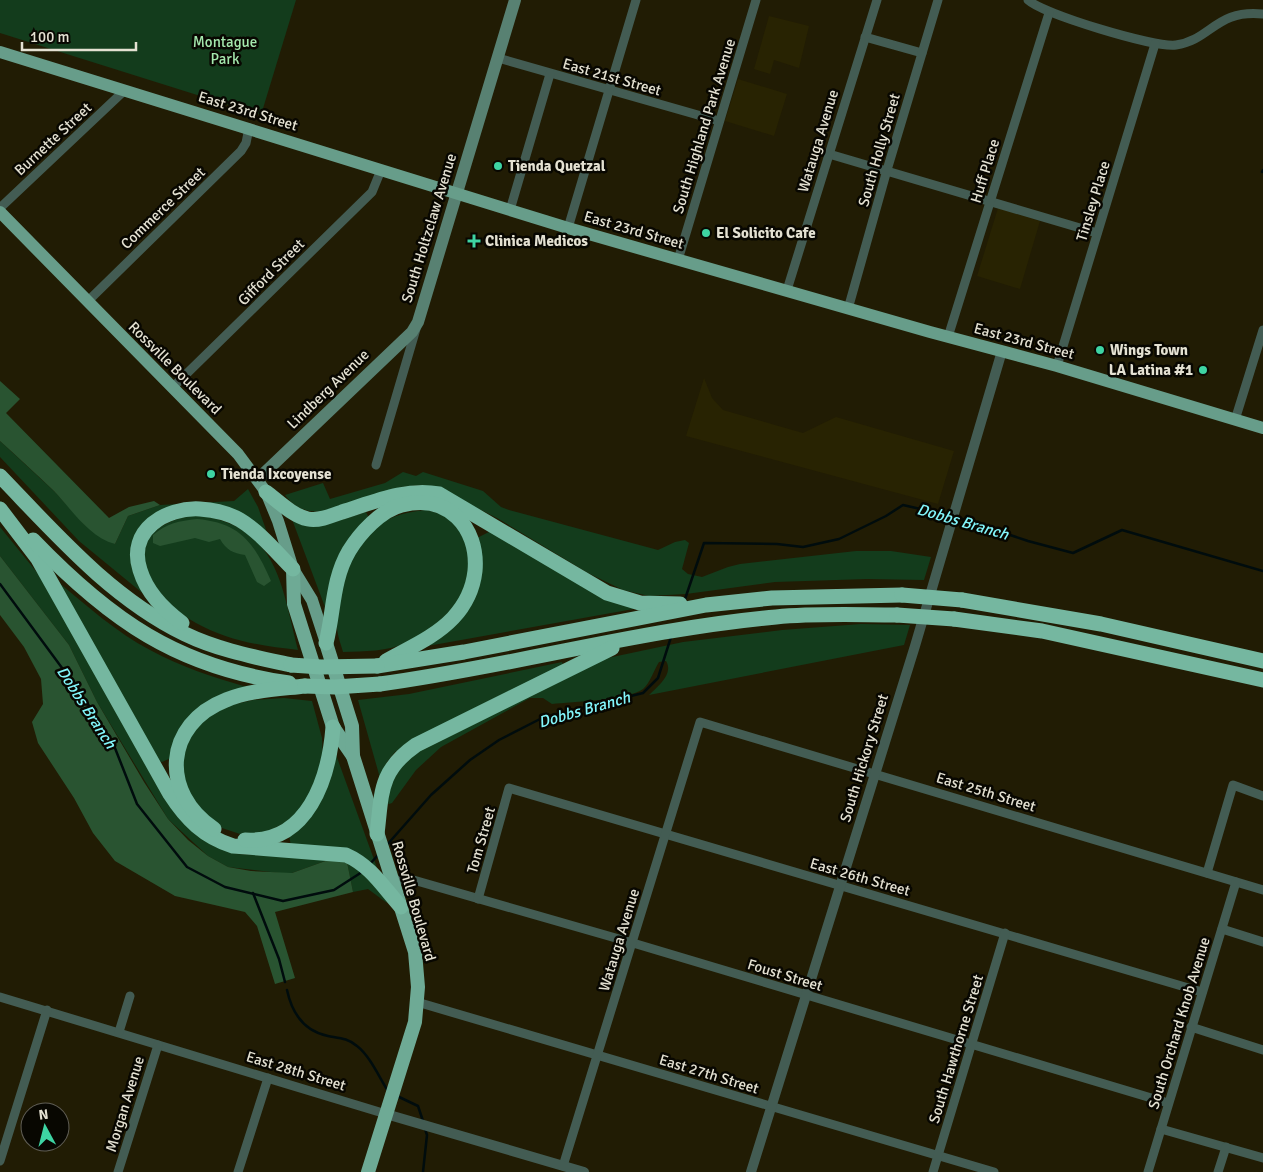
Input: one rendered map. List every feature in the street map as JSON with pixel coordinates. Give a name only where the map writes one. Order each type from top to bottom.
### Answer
[{"type":"highway","points":[[0,476],[78,557],[115,588],[157,618],[185,634],[211,644],[250,656],[291,664],[321,667],[377,666],[464,652],[706,605],[781,598],[902,595],[962,600],[1102,624],[1263,661]]},
{"type":"highway","points":[[266,492],[299,516],[309,519],[324,518],[406,492],[422,491],[438,494],[607,593],[640,602],[706,605]]},
{"type":"highway","points":[[326,643],[339,574],[349,551],[361,535],[374,521],[401,505],[416,502],[447,509],[463,522],[473,540],[476,561],[470,594],[453,618],[443,627],[377,666]]},
{"type":"highway","points":[[0,507],[59,566],[104,607],[161,644],[225,670],[258,679],[305,686],[335,687],[380,684],[713,624],[777,617],[832,614],[897,615],[1042,631],[1263,680]]},
{"type":"highway","points":[[0,507],[38,560],[170,794],[192,824],[221,842],[233,846],[346,855],[357,860],[372,871],[401,907]]},
{"type":"highway","points":[[211,644],[166,611],[152,595],[144,579],[140,569],[138,547],[149,527],[156,520],[166,513],[186,509],[210,510],[224,513],[240,520],[255,531],[293,569]]},
{"type":"highway","name":"Rossville Boulevard","points":[[293,569],[294,604],[333,727],[353,756]]},
{"type":"highway","points":[[381,845],[382,791],[394,763],[401,756],[416,745],[636,638]]},
{"type":"highway","name":"Rossville Boulevard","points":[[326,643],[352,726],[353,756],[415,952],[417,1002],[415,1022],[368,1172]]},
{"type":"highway","points":[[305,686],[244,694],[225,700],[203,712],[185,732],[175,760],[177,779],[184,798],[204,822],[233,837],[256,840],[282,832],[301,818],[318,793],[331,749],[333,727]]},
{"type":"main road","name":"South Holtzclaw Avenue","points":[[418,322],[515,0]]},
{"type":"main road","name":"East 23rd Street","points":[[0,52],[568,228],[848,309],[1057,366],[1263,428]]},
{"type":"main road","name":"Rossville Boulevard","points":[[0,212],[238,454],[258,478],[278,521],[293,569],[312,600],[326,643]]},
{"type":"main road","name":"Lindberg Avenue","points":[[258,478],[412,332],[418,322]]},
{"type":"street","points":[[568,228],[636,0]]},
{"type":"street","name":"South Highland Park Avenue","points":[[678,260],[756,0]]},
{"type":"street","name":"Watauga Avenue","points":[[787,290],[877,0]]},
{"type":"street","name":"South Holly Street","points":[[848,309],[938,0]]},
{"type":"street","points":[[1028,0],[1049,13],[1156,44],[1176,45],[1192,40],[1228,17],[1247,12],[1263,14]]},
{"type":"street","name":"Huff Place","points":[[948,337],[1049,13]]},
{"type":"street","points":[[865,37],[922,53]]},
{"type":"street","name":"Tinsley Place","points":[[1057,366],[1156,44]]},
{"type":"street","name":"East 21st Street","points":[[498,58],[609,92],[719,121]]},
{"type":"street","points":[[510,210],[550,74]]},
{"type":"street","name":"Burnette Street","points":[[0,208],[125,90]]},
{"type":"street","name":"Commerce Street","points":[[87,302],[241,151],[246,143],[249,128]]},
{"type":"street","points":[[829,154],[1097,233]]},
{"type":"street","name":"Gifford Street","points":[[172,388],[372,192],[381,170]]},
{"type":"street","name":"South Holtzclaw Avenue","points":[[376,465],[418,322]]},
{"type":"street","points":[[1235,420],[1263,330]]},
{"type":"street","name":"South Hickory Street","points":[[751,1172],[915,646],[1002,351]]},
{"type":"street","name":"Watauga Avenue","points":[[562,1166],[633,943],[700,722]]},
{"type":"street","name":"East 25th Street","points":[[700,722],[1263,890]]},
{"type":"street","points":[[1207,873],[1232,785],[1263,796]]},
{"type":"street","name":"East 26th Street","points":[[509,788],[1202,992]]},
{"type":"street","name":"Tom Street","points":[[478,899],[509,788]]},
{"type":"street","name":"Foust Street","points":[[392,881],[410,879],[633,943],[1168,1103]]},
{"type":"street","name":"South Orchard Knob Avenue","points":[[1148,1172],[1236,882]]},
{"type":"street","points":[[1222,929],[1263,942]]},
{"type":"street","name":"South Hawthorne Street","points":[[933,1172],[1005,933]]},
{"type":"street","points":[[119,1032],[130,996]]},
{"type":"street","name":"East 28th Street","points":[[0,997],[584,1172]]},
{"type":"street","name":"East 27th Street","points":[[417,1002],[994,1172]]},
{"type":"street","points":[[0,1161],[47,1010]]},
{"type":"street","points":[[1191,1027],[1263,1050]]},
{"type":"street","name":"Morgan Avenue","points":[[118,1172],[158,1045]]},
{"type":"street","points":[[238,1172],[268,1078]]},
{"type":"street","points":[[1161,1129],[1263,1158]]},
{"type":"street","points":[[1218,1172],[1226,1147]]},
{"type":"shaded area","points":[[769,16],[809,26],[799,68],[774,60],[770,74],[754,69]]},
{"type":"shaded area","points":[[738,79],[787,94],[774,136],[725,121]]},
{"type":"shaded area","points":[[998,208],[1040,221],[1020,289],[977,276]]},
{"type":"shaded area","points":[[704,378],[712,398],[723,410],[803,433],[836,417],[954,451],[938,504],[686,436]]},
{"type":"green space","name":"Montague Park","points":[[0,0],[296,0],[261,115],[0,33]]},
{"type":"green space","points":[[0,381],[20,399],[6,413],[109,518],[129,507],[154,501],[160,505],[128,516],[115,544],[89,529],[54,491],[0,441]]},
{"type":"green space","points":[[0,441],[55,492],[85,525],[115,544],[128,516],[160,505],[234,501],[248,489],[258,507],[270,541],[206,505],[137,536],[146,596],[79,541],[0,457]]},
{"type":"green space","points":[[403,472],[416,476],[423,472],[483,491],[501,507],[509,510],[658,550],[675,542],[685,540],[689,543],[682,569],[688,574],[702,577],[740,564],[856,551],[891,551],[931,557],[924,580],[867,579],[775,582],[686,594],[649,596],[623,590],[588,573],[497,518],[435,487],[419,485],[402,487],[320,512],[298,507],[285,495],[323,483],[330,499],[385,483]]},
{"type":"green space","points":[[426,510],[448,518],[458,528],[464,538],[468,548],[469,571],[464,593],[448,615],[435,626],[407,642],[392,648],[343,652],[337,629],[338,602],[346,572],[359,544],[368,533],[389,519],[401,514]]},
{"type":"green space","points":[[366,512],[370,520],[328,615],[290,514],[335,522]]},
{"type":"green space","points":[[196,515],[223,521],[244,531],[260,545],[280,581],[298,650],[258,644],[220,634],[196,623],[177,610],[162,595],[151,578],[145,562],[146,546],[154,533],[170,522]]},
{"type":"green space","points":[[197,519],[225,525],[244,537],[252,546],[271,581],[264,586],[257,582],[245,555],[230,550],[220,539],[209,542],[195,538],[160,546],[153,543],[153,535],[168,525]]},
{"type":"green space","points":[[0,527],[44,581],[174,810],[214,846],[237,854],[331,859],[292,873],[228,867],[208,856],[168,819],[97,702],[69,645],[0,556]]},
{"type":"green space","points":[[493,530],[639,608],[422,647],[462,613],[477,538]]},
{"type":"green space","points":[[0,556],[69,645],[97,702],[144,782],[168,819],[188,840],[208,856],[228,867],[251,871],[292,873],[331,859],[347,862],[353,892],[275,912],[295,978],[275,984],[257,926],[245,912],[175,896],[115,861],[93,833],[74,798],[38,743],[32,722],[43,704],[41,679],[24,647],[0,615]]},
{"type":"green space","points":[[57,581],[137,643],[185,667],[247,687],[228,695],[171,758],[162,762],[157,760]]},
{"type":"green space","points":[[861,624],[910,625],[904,645],[649,695],[667,675],[668,666],[666,661],[659,662],[643,689],[625,696],[552,704],[543,698],[530,698],[441,747],[416,770],[392,803],[389,804],[384,801],[395,768],[422,748],[603,659],[683,642],[782,630]]},
{"type":"green space","points":[[562,662],[564,667],[395,752],[387,762],[380,778],[358,700],[409,694]]},
{"type":"green space","points":[[284,698],[312,701],[322,738],[323,761],[319,781],[297,817],[260,835],[240,834],[222,828],[207,818],[185,788],[182,754],[190,735],[207,718],[227,706],[253,700]]},
{"type":"green space","points":[[335,752],[380,876],[368,863],[291,847],[289,834]]},
{"type":"green space","points":[[347,862],[379,885],[387,903],[368,889],[353,892]]},
{"type":"waterway","name":"Dobbs Branch","points":[[684,602],[704,543],[777,544],[803,547],[839,539],[886,516],[903,505],[951,516]]},
{"type":"waterway","name":"Dobbs Branch","points":[[956,517],[1028,541],[1073,553],[1122,530],[1263,571]]},
{"type":"waterway","name":"Dobbs Branch","points":[[0,584],[82,695],[113,743],[137,804],[187,867],[225,887],[283,901],[334,890],[362,872]]},
{"type":"waterway","name":"Dobbs Branch","points":[[386,846],[431,795],[470,760],[499,740],[542,718],[643,693],[658,678],[671,637]]},
{"type":"waterway","name":"Dobbs Branch","points":[[369,865],[379,854]]},
{"type":"waterway","points":[[253,893],[279,959],[285,982]]},
{"type":"waterway","points":[[287,990],[292,1006],[300,1020],[319,1034],[354,1043],[370,1061],[388,1091]]},
{"type":"waterway","points":[[397,1096],[418,1106],[423,1121]]},
{"type":"waterway","points":[[423,1172],[427,1135],[425,1129]]},
{"type":"place","name":"Tienda Quetzal","points":[[498,166]]},
{"type":"place","name":"El Solicito Cafe","points":[[706,233]]},
{"type":"place","name":"Clinica Medicos","points":[[474,241]]},
{"type":"place","name":"Wings Town","points":[[1100,350]]},
{"type":"place","name":"LA Latina #1","points":[[1203,370]]},
{"type":"place","name":"Tienda Ixcoyense","points":[[211,474]]}]
